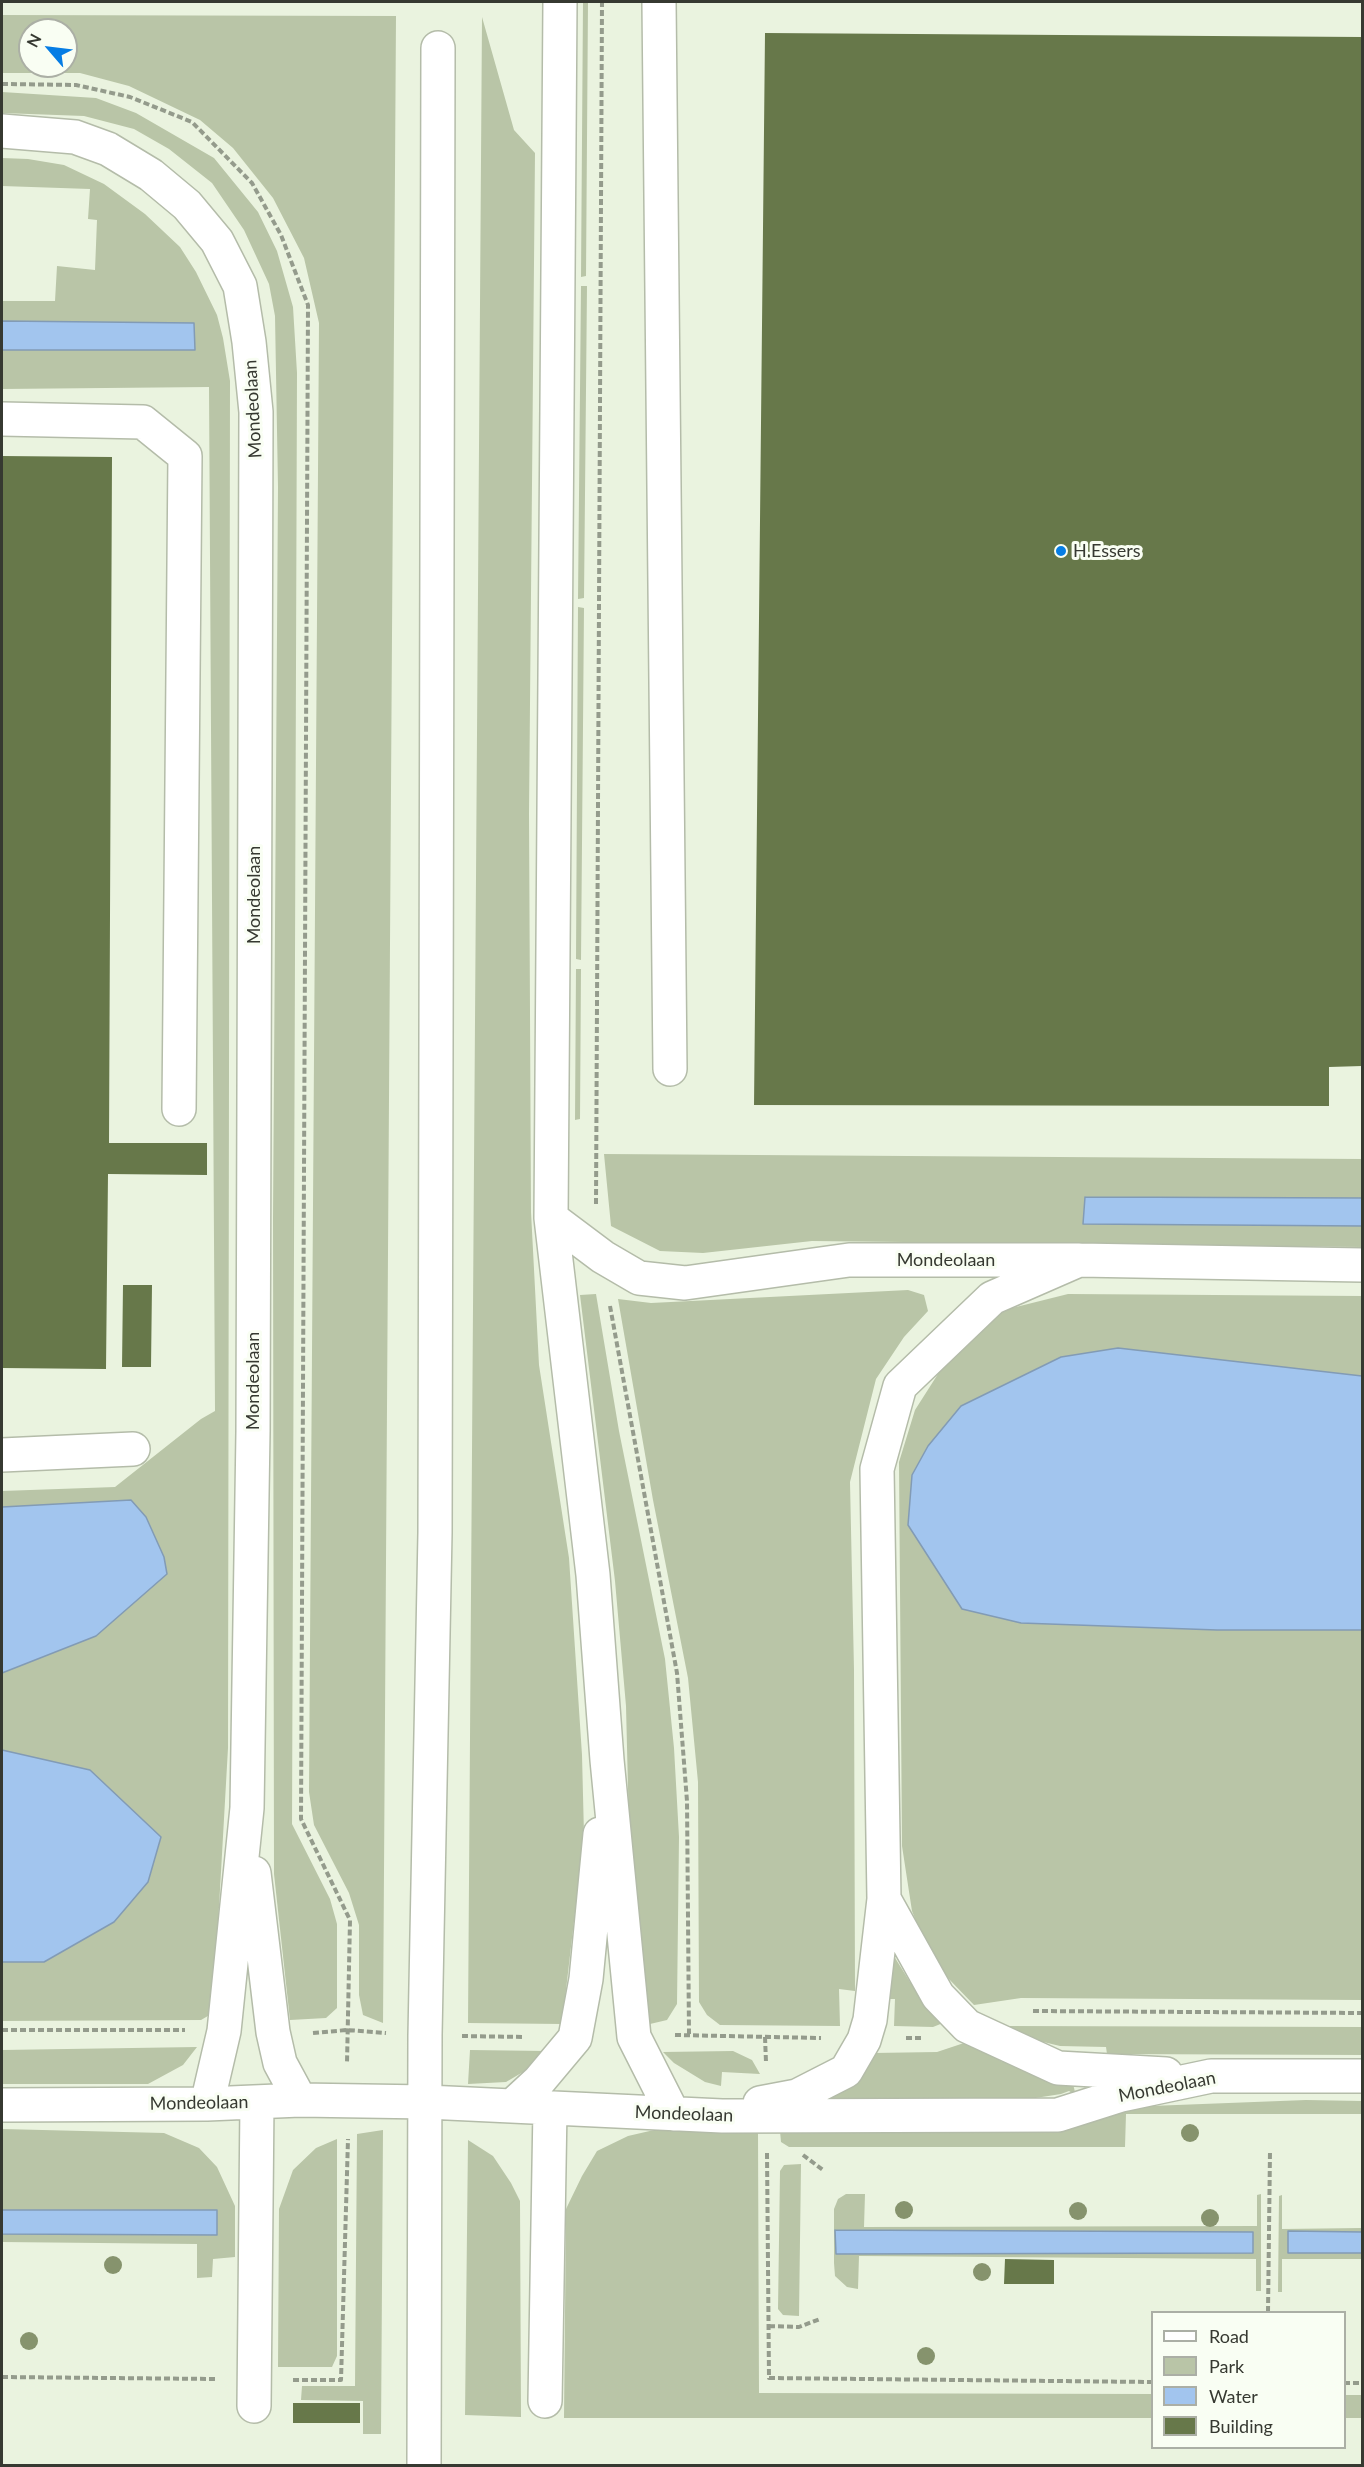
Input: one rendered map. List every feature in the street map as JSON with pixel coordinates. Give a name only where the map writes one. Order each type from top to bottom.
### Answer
[{"type":"street","points":[[560,2],[550,1218],[593,1575],[607,1760],[634,2037],[673,2114]]},
{"type":"street","points":[[659,2],[670,1069]]},
{"type":"street","points":[[424,2466],[426,2023],[435,1533],[438,48]]},
{"type":"street","name":"Mondeolaan","points":[[2,131],[75,137],[108,149],[151,175],[187,206],[217,241],[240,285],[249,342],[256,424],[253,1420],[247,1808]]},
{"type":"street","points":[[2,419],[143,422],[185,456],[179,1109]]},
{"type":"street","name":"Mondeolaan","points":[[550,1218],[603,1257],[639,1278],[685,1283],[849,1260],[1079,1260],[1362,1265]]},
{"type":"street","points":[[722,2116],[767,2100],[797,2096],[846,2071],[864,2040],[870,2020],[884,1899],[877,1469],[900,1386],[992,1298],[1079,1260]]},
{"type":"street","points":[[2,1455],[133,1449]]},
{"type":"street","points":[[512,2106],[539,2080],[575,2038],[586,1979],[607,1760]]},
{"type":"street","points":[[247,1808],[273,2032],[280,2063],[300,2100]]},
{"type":"street","points":[[207,2104],[224,2031],[247,1808]]},
{"type":"street","points":[[884,1899],[938,1995],[967,2026],[1058,2068],[1211,2076]]},
{"type":"street","name":"Mondeolaan","points":[[2,2105],[207,2104],[300,2100],[427,2102],[722,2116],[1058,2115],[1120,2096],[1211,2076],[1362,2076]]},
{"type":"street","points":[[255,2406],[256,2102]]},
{"type":"street","points":[[545,2401],[550,2108]]},
{"type":"path","points":[[596,1208],[602,2]]},
{"type":"path","points":[[609,1300],[677,1673],[687,1801],[689,2034]]},
{"type":"path","points":[[1022,2011],[1362,2013]]},
{"type":"path","points":[[2,2030],[190,2030]]},
{"type":"path","points":[[304,2034],[347,2030],[386,2033]]},
{"type":"path","points":[[666,2036],[689,2034],[829,2038]]},
{"type":"path","points":[[469,2036],[525,2037]]},
{"type":"path","points":[[896,2039],[928,2037]]},
{"type":"path","points":[[287,2380],[341,2380],[348,2130]]},
{"type":"path","points":[[766,2144],[769,2378],[1151,2382]]},
{"type":"path","points":[[1268,2311],[1270,2151]]},
{"type":"path","points":[[801,2153],[823,2170]]},
{"type":"path","points":[[769,2326],[799,2327],[820,2319]]},
{"type":"path","points":[[2,2377],[221,2379]]},
{"type":"path","points":[[1346,2383],[1362,2383]]},
{"type":"green space","points":[[583,2],[588,2],[586,276],[581,277]]},
{"type":"green space","points":[[2,15],[396,16],[383,2023],[363,2015],[359,1995],[359,1925],[349,1893],[314,1825],[309,1792],[319,323],[304,258],[273,198],[233,148],[200,120],[129,86],[78,73],[78,18],[18,18],[18,73],[2,73]]},
{"type":"green space","points":[[482,17],[514,130],[535,153],[529,813],[531,1212],[539,1365],[569,1558],[582,1755],[584,1835],[562,2024],[468,2023]]},
{"type":"green space","points":[[2,92],[96,98],[136,113],[214,158],[258,212],[277,251],[293,307],[297,373],[292,1824],[330,1899],[337,1924],[337,2008],[326,2018],[290,2020],[274,1874],[273,1217],[278,487],[275,316],[269,284],[244,230],[212,183],[169,149],[134,129],[84,116],[2,113]]},
{"type":"green space","points":[[2,158],[28,159],[64,165],[104,184],[145,214],[180,247],[196,272],[217,315],[230,381],[228,1748],[213,2013],[201,2020],[2,2021],[2,1491],[115,1487],[201,1419],[215,1411],[209,387],[2,389],[2,301],[55,301],[57,266],[95,270],[97,220],[88,219],[90,189],[2,186]]},
{"type":"green space","points":[[581,286],[587,286],[584,598],[578,599]]},
{"type":"green space","points":[[578,607],[584,608],[581,960],[576,959]]},
{"type":"green space","points":[[576,969],[581,969],[580,1119],[575,1120]]},
{"type":"green space","points":[[604,1154],[1362,1159],[1362,1247],[812,1241],[703,1253],[660,1251],[611,1226]]},
{"type":"green space","points":[[908,1290],[924,1295],[928,1311],[904,1337],[876,1379],[850,1482],[854,1670],[855,1991],[839,1989],[840,2026],[720,2025],[707,2015],[699,2002],[698,1782],[688,1678],[653,1500],[618,1299],[651,1303]]},
{"type":"green space","points":[[596,1294],[619,1431],[665,1659],[674,1748],[679,1837],[677,2004],[667,2020],[650,2024],[630,1870],[626,1706],[615,1581],[580,1295]]},
{"type":"green space","points":[[1068,1294],[1362,1296],[1362,2000],[1021,1998],[974,2005],[946,1976],[924,1941],[912,1911],[902,1846],[899,1462],[915,1410],[945,1363],[1000,1311]]},
{"type":"green space","points":[[892,1953],[910,1982],[943,2023],[933,2027],[894,2026],[895,1999],[880,1999]]},
{"type":"green space","points":[[1006,2026],[1362,2027],[1362,2055],[1107,2054],[1106,2047],[1060,2046],[1027,2038]]},
{"type":"green space","points":[[967,2042],[1001,2061],[1073,2084],[1075,2092],[1074,2094],[1069,2091],[997,2104],[826,2102],[858,2077],[873,2053],[937,2052]]},
{"type":"green space","points":[[197,2047],[183,2065],[148,2084],[2,2084],[2,2050]]},
{"type":"green space","points":[[470,2050],[546,2051],[535,2065],[506,2082],[468,2084]]},
{"type":"green space","points":[[733,2051],[752,2060],[760,2074],[722,2072],[721,2086],[705,2082],[674,2063],[663,2052]]},
{"type":"green space","points":[[1306,2100],[1362,2101],[1362,2114],[1126,2114],[1125,2147],[789,2147],[781,2142],[780,2131],[1042,2133],[1125,2107]]},
{"type":"green space","points":[[2,2129],[164,2133],[199,2148],[217,2167],[235,2206],[235,2257],[213,2259],[212,2277],[197,2278],[197,2244],[2,2242]]},
{"type":"green space","points":[[383,2130],[381,2434],[363,2434],[363,2401],[301,2400],[302,2386],[355,2386],[357,2134]]},
{"type":"green space","points":[[654,2130],[758,2133],[759,2393],[1151,2394],[1151,2418],[564,2418],[566,2209],[597,2151],[628,2136]]},
{"type":"green space","points":[[337,2139],[337,2356],[332,2367],[278,2367],[279,2209],[293,2170],[316,2148]]},
{"type":"green space","points":[[468,2140],[493,2156],[520,2201],[521,2417],[465,2415]]},
{"type":"green space","points":[[801,2164],[799,2316],[783,2315],[778,2309],[780,2171],[784,2165]]},
{"type":"green space","points":[[846,2194],[865,2194],[864,2227],[1257,2226],[1257,2195],[1261,2194],[1261,2291],[1256,2291],[1256,2259],[859,2256],[858,2289],[847,2287],[835,2276],[834,2263],[834,2209],[838,2199]]},
{"type":"green space","points":[[1282,2195],[1282,2229],[1362,2228],[1362,2259],[1282,2259],[1282,2292],[1278,2292],[1279,2196]]},
{"type":"green space","points":[[1346,2395],[1362,2395],[1362,2418],[1346,2418]]},
{"type":"water","points":[[2,321],[194,323],[195,350],[2,350]]},
{"type":"water","points":[[1085,1197],[1362,1198],[1362,1226],[1083,1224]]},
{"type":"water","points":[[1118,1348],[1362,1376],[1362,1630],[1217,1630],[1021,1623],[962,1609],[908,1525],[912,1475],[928,1446],[961,1406],[1061,1357]]},
{"type":"water","points":[[131,1500],[146,1517],[164,1557],[167,1574],[96,1636],[2,1673],[2,1507]]},
{"type":"water","points":[[2,1750],[90,1770],[161,1837],[148,1882],[114,1922],[44,1962],[2,1962]]},
{"type":"water","points":[[2,2210],[217,2210],[217,2235],[2,2234]]},
{"type":"water","points":[[835,2230],[1253,2232],[1253,2253],[836,2254]]},
{"type":"water","points":[[1288,2231],[1362,2232],[1362,2253],[1288,2253]]},
{"type":"building","name":"H.Essers","points":[[765,33],[1362,37],[1362,1066],[1329,1067],[1329,1106],[754,1105]]},
{"type":"building","points":[[2,456],[112,457],[109,1143],[207,1143],[207,1175],[108,1174],[106,1369],[2,1368]]},
{"type":"building","points":[[123,1285],[152,1285],[151,1367],[122,1367]]},
{"type":"building","points":[[1005,2259],[1054,2260],[1054,2284],[1004,2284]]},
{"type":"building","points":[[293,2403],[360,2403],[360,2423],[293,2423]]},
{"type":"place","name":"H.Essers","points":[[1061,551]]}]
